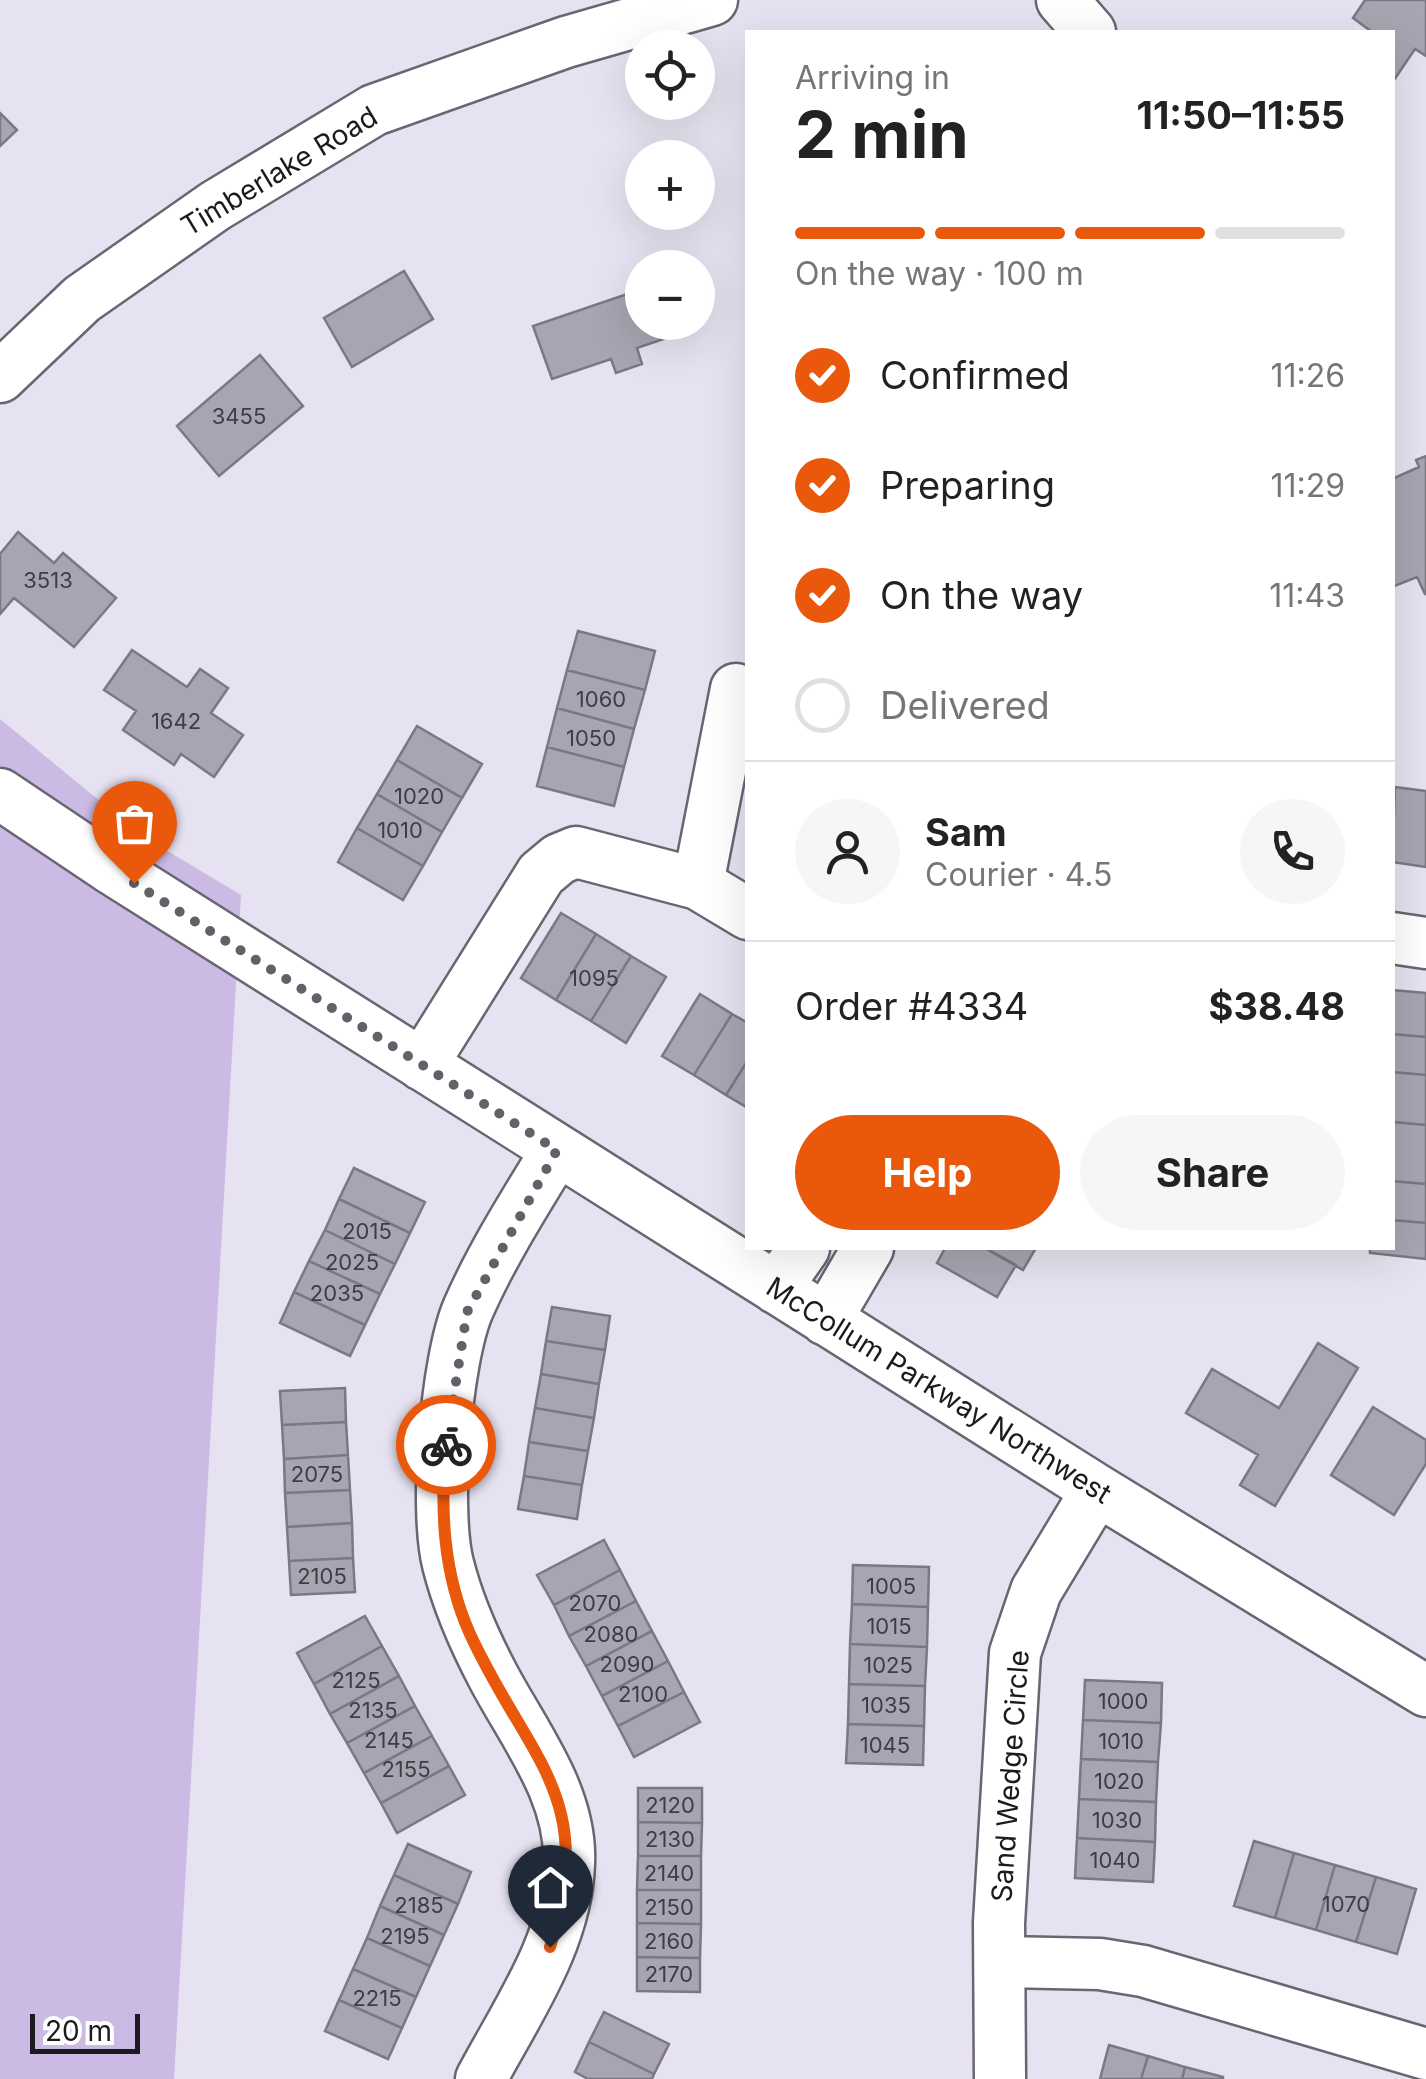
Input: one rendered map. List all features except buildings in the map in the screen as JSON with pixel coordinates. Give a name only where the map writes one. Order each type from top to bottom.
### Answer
[{"type":"street","name":"Timberlake Road","points":[[0,377],[82,299],[215,206],[374,110],[566,42],[712,0]]},
{"type":"street","points":[[1062,0],[1088,30]]},
{"type":"street","points":[[698,884],[736,689]]},
{"type":"street","name":"McCollum Parkway Northwest","points":[[0,794],[826,1320],[1426,1691]]},
{"type":"street","points":[[422,1065],[541,874],[559,859],[576,852],[698,884],[745,912]]},
{"type":"street","points":[[1395,938],[1426,943]]},
{"type":"street","points":[[481,2079],[550,1947],[569,1863],[565,1822],[552,1781],[469,1631],[446,1560],[442,1482],[451,1392],[467,1312],[557,1150]]},
{"type":"street","points":[[776,1288],[803,1250]]},
{"type":"street","points":[[826,1320],[867,1250]]},
{"type":"street","name":"Sand Wedge Circle","points":[[1000,2079],[1000,1962],[1015,1652],[1036,1592],[1097,1490]]},
{"type":"street","points":[[1000,1962],[1100,1964],[1143,1971],[1426,2054]]},
{"type":"shaded area","points":[[0,719],[141,835],[241,895],[174,2079],[0,2079]]},
{"type":"way so far","points":[[134,883],[557,1150],[467,1312],[451,1392],[446,1445]]},
{"type":"route","points":[[446,1445],[442,1482],[446,1560],[469,1631],[552,1781],[565,1822],[569,1863],[562,1909],[550,1947]]}]
